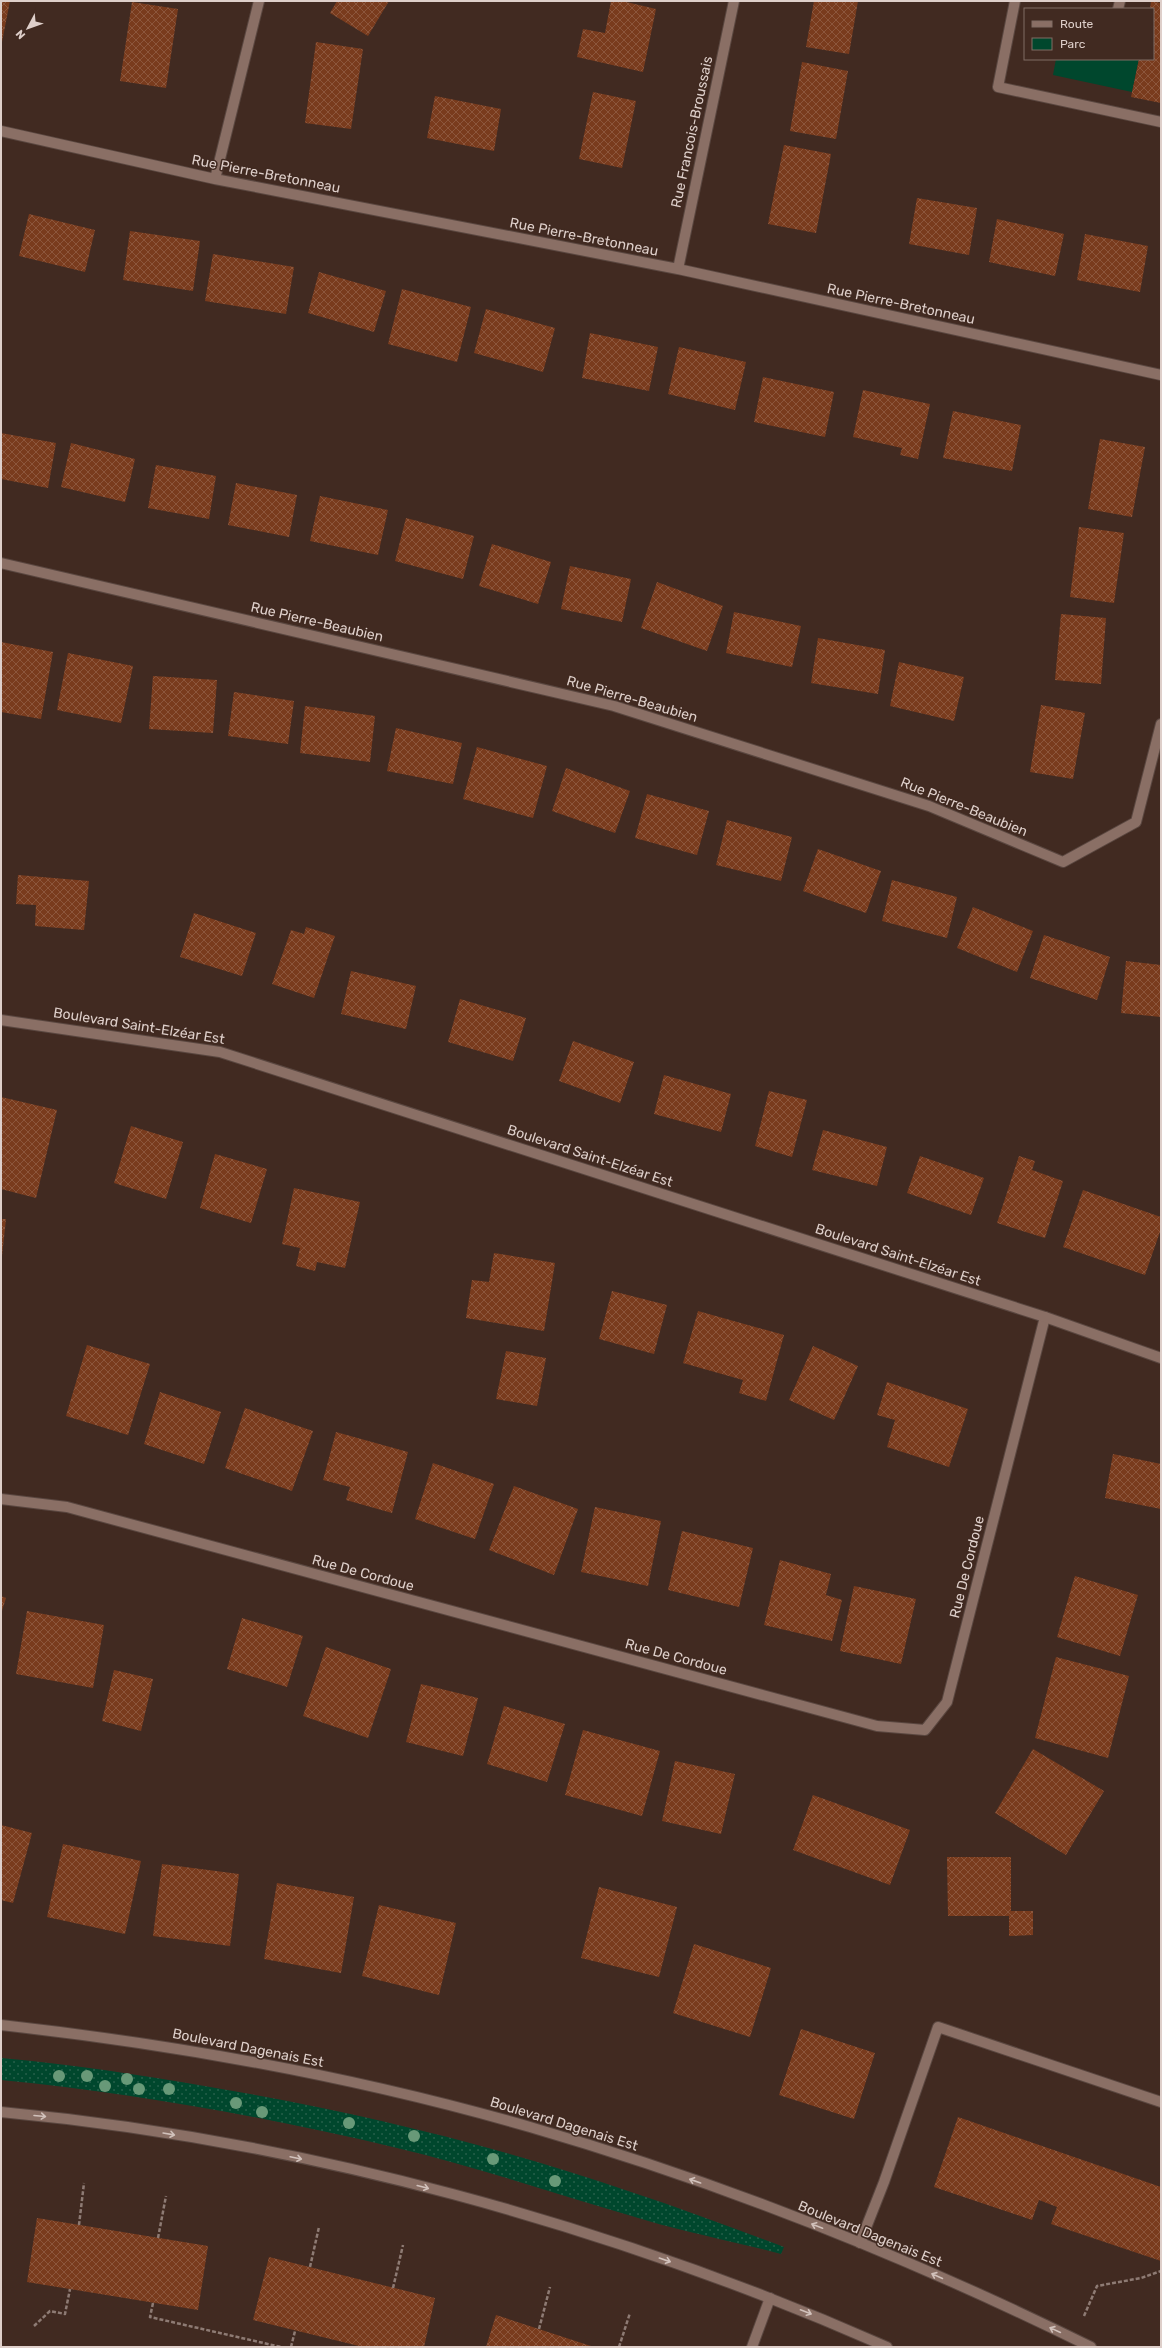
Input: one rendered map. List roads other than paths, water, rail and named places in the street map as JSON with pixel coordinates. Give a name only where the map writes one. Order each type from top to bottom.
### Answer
[{"type":"street","points":[[215,179],[260,1]]},
{"type":"street","name":"Rue Francois-Broussais","points":[[678,269],[734,1]]},
{"type":"street","points":[[1015,1],[998,87],[1161,122]]},
{"type":"street","name":"Rue Pierre-Bretonneau","points":[[1,131],[215,179],[678,269],[1161,375]]},
{"type":"street","name":"Rue Pierre-Beaubien","points":[[1,564],[614,706],[929,806],[1063,862],[1136,822],[1161,724]]},
{"type":"street","name":"Boulevard Saint-Elzéar Est","points":[[1,1020],[220,1052],[1045,1317],[1161,1358]]},
{"type":"street","name":"Rue De Cordoue","points":[[1,1499],[67,1508],[877,1726],[925,1730],[947,1702],[1045,1317]]},
{"type":"street","name":"Boulevard Dagenais Est","points":[[1,2025],[63,2031],[218,2055],[326,2076],[479,2113],[631,2159],[733,2194],[860,2243],[1091,2347]]},
{"type":"street","points":[[860,2243],[884,2182],[938,2027],[1161,2102]]},
{"type":"street","points":[[1,2112],[152,2131],[247,2148],[390,2179],[530,2217],[620,2244],[770,2298],[887,2347]]},
{"type":"street","points":[[752,2347],[770,2298]]}]
